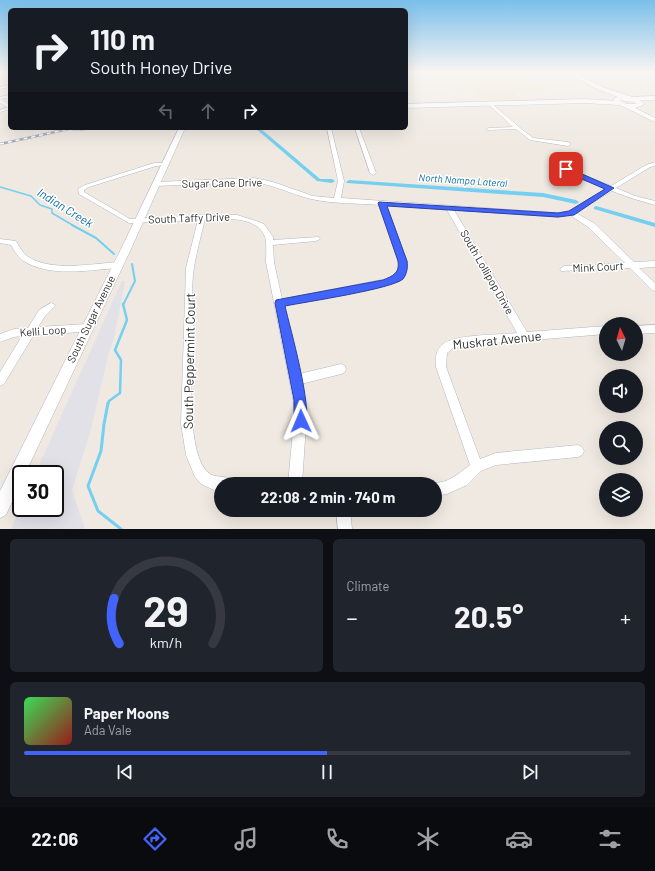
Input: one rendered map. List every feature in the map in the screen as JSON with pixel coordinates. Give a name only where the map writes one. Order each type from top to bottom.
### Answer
[{"type":"main road","points":[[616,97],[620,101],[655,119]]},
{"type":"main road","points":[[625,97],[641,105]]},
{"type":"main road","points":[[620,101],[631,99]]},
{"type":"main road","points":[[620,101],[641,105]]},
{"type":"main road","points":[[641,105],[640,110],[655,119]]},
{"type":"street","points":[[631,99],[655,99]]},
{"type":"street","points":[[641,105],[655,99]]},
{"type":"street","points":[[408,106],[620,101]]},
{"type":"street","points":[[491,104],[517,128],[532,139],[568,144]]},
{"type":"street","points":[[489,129],[517,128]]},
{"type":"street","name":"South Sugar Avenue","points":[[0,509],[86,328],[118,265],[181,130]]},
{"type":"street","points":[[329,130],[341,181],[338,200]]},
{"type":"street","points":[[358,130],[373,173]]},
{"type":"street","name":"South Taffy Drive","points":[[165,164],[156,164],[87,186],[81,189],[81,193],[129,221],[224,216],[245,218],[261,226],[269,237],[270,262],[280,303],[301,409],[296,477]]},
{"type":"street","name":"Sugar Cane Drive","points":[[156,184],[254,180],[270,182],[310,197],[553,215],[571,213],[610,188],[648,166],[655,164]]},
{"type":"street","points":[[566,169],[633,198],[655,203]]},
{"type":"street","points":[[280,303],[385,283],[399,277],[404,268],[382,203]]},
{"type":"street","name":"South Lollipop Drive","points":[[449,208],[524,336]]},
{"type":"street","points":[[571,213],[592,225],[655,288]]},
{"type":"street","name":"South Peppermint Court","points":[[202,217],[190,268],[187,422],[192,456],[197,469],[205,478],[214,483]]},
{"type":"street","points":[[269,243],[316,239]]},
{"type":"street","points":[[0,241],[13,243],[24,258],[39,264],[66,267],[118,265]]},
{"type":"street","name":"Mink Court","points":[[564,270],[655,264]]},
{"type":"street","points":[[0,381],[42,313],[51,306]]},
{"type":"street","name":"Kelli Loop","points":[[0,338],[14,333],[86,328]]},
{"type":"street","points":[[643,330],[655,329]]},
{"type":"street","name":"Muskrat Avenue","points":[[477,467],[441,367],[439,358],[441,352],[446,346],[459,342],[599,331]]},
{"type":"street","points":[[296,380],[341,369]]},
{"type":"street","points":[[442,488],[462,480],[477,467],[496,459],[578,451]]},
{"type":"street","points":[[343,517],[344,529]]},
{"type":"shaded area","points":[[479,97],[517,97],[521,100],[484,101]]},
{"type":"shaded area","points":[[122,281],[125,281],[114,338],[109,352],[91,429],[72,490],[85,529],[11,529],[16,517],[64,517],[64,465],[39,465]]},
{"type":"waterway","name":"North Nampa Lateral","points":[[259,130],[319,180],[332,181]]},
{"type":"waterway","name":"North Nampa Lateral","points":[[349,182],[543,195],[576,202]]},
{"type":"waterway","name":"Indian Creek","points":[[0,187],[31,196],[40,205],[52,209],[52,213],[74,226]]},
{"type":"waterway","name":"North Nampa Lateral","points":[[596,208],[655,225]]},
{"type":"waterway","name":"Indian Creek","points":[[72,225],[96,238],[114,254]]},
{"type":"waterway","name":"Indian Creek","points":[[123,305],[135,281],[132,264]]},
{"type":"waterway","name":"Indian Creek","points":[[108,404],[109,401],[120,393],[121,360],[115,350],[127,320],[123,305]]},
{"type":"waterway","name":"Indian Creek","points":[[108,403],[101,451],[88,486],[98,511],[121,529]]},
{"type":"railway","points":[[0,144],[64,130]]},
{"type":"route","points":[[301,421],[300,400],[280,303],[385,283],[393,281],[399,277],[404,268],[382,203],[558,215],[571,213],[610,188],[566,169]]}]
